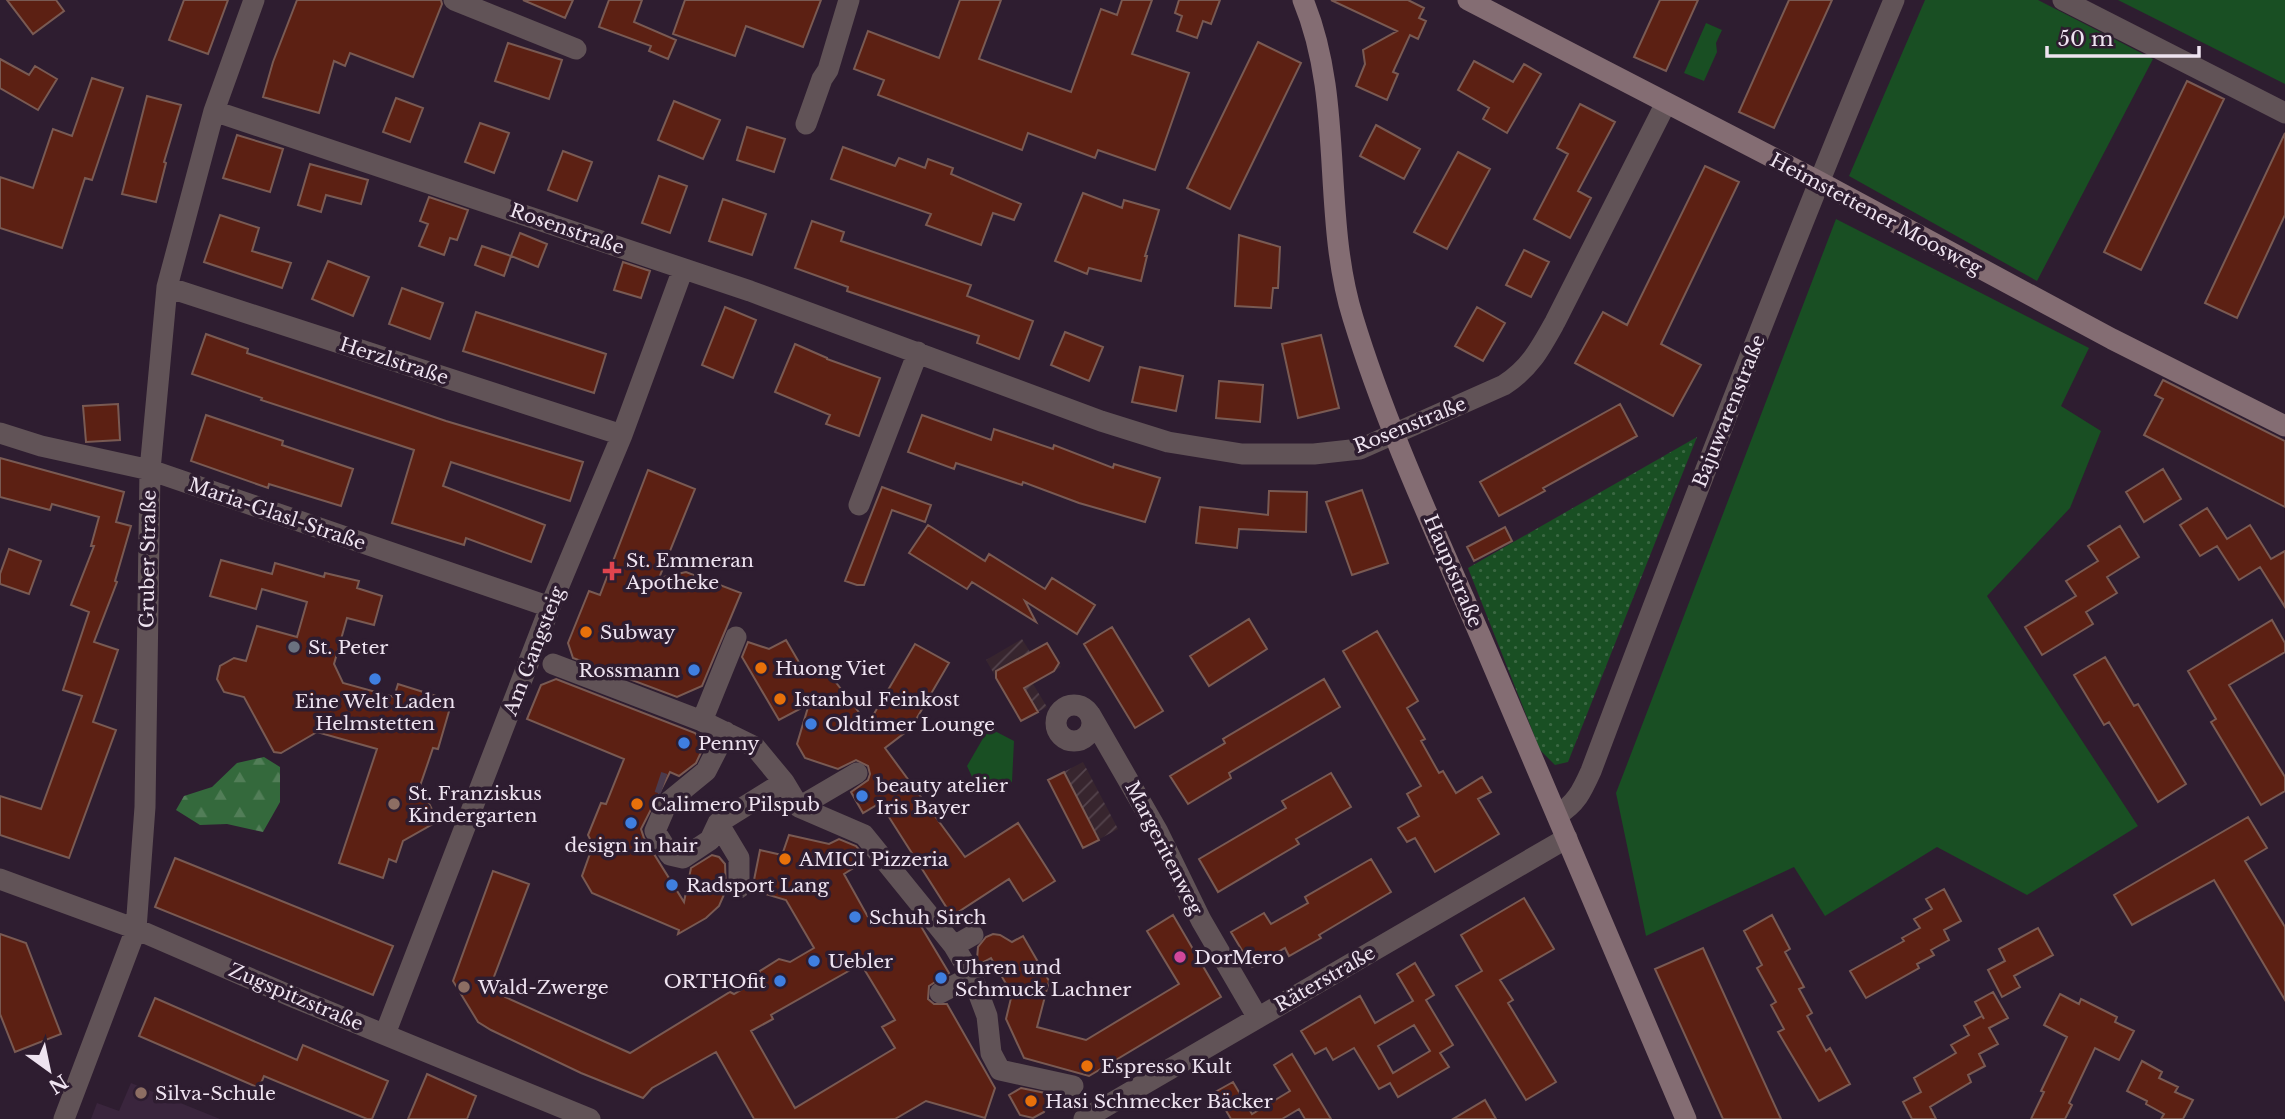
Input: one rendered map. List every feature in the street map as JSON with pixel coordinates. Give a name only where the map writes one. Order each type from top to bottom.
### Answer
[{"type":"street","name":"Gruber Straße","points":[[64,1119],[136,929],[145,807],[150,470],[167,287],[214,111],[254,0]]},
{"type":"street","points":[[454,0],[576,49]]},
{"type":"street","points":[[806,124],[822,79],[828,70],[849,0]]},
{"type":"street","name":"Hauptstraße","points":[[1304,0],[1314,29],[1324,83],[1334,211],[1342,272],[1365,355],[1395,434],[1686,1119]]},
{"type":"street","name":"Heimstettener Moosweg","points":[[1468,0],[1818,181],[2112,339],[2285,426]]},
{"type":"street","name":"Bajuwarenstraße","points":[[1557,815],[1578,798],[1591,771],[1720,429],[1755,347],[1818,181],[1894,0]]},
{"type":"street","points":[[2063,0],[2285,113]]},
{"type":"street","name":"Rosenstraße","points":[[214,111],[683,269],[918,352],[1101,421],[1168,442],[1242,454],[1314,454],[1360,449],[1504,385],[1522,373],[1537,354],[1555,321],[1666,103]]},
{"type":"street","name":"Am Gangsteig","points":[[385,1034],[550,607],[622,435],[683,269]]},
{"type":"street","name":"Herzlstraße","points":[[167,287],[622,435]]},
{"type":"street","points":[[859,505],[918,352]]},
{"type":"street","name":"Maria-Glasl-Straße","points":[[0,433],[41,446],[150,470],[550,607]]},
{"type":"street","points":[[702,721],[736,637]]},
{"type":"street","points":[[553,664],[702,721],[755,747],[784,782],[799,807],[864,835],[954,946],[972,976],[987,1016],[990,1053],[1000,1070],[1009,1080],[1073,1086]]},
{"type":"street","name":"Margeritenweg","points":[[1090,715],[1158,832],[1201,920],[1258,1018]]},
{"type":"street","points":[[726,732],[706,771],[673,788],[654,831],[670,855],[683,858],[710,839],[718,823],[784,782]]},
{"type":"street","points":[[799,807],[856,773]]},
{"type":"street","points":[[718,823],[739,858],[739,888]]},
{"type":"street","name":"Räterstraße","points":[[1084,1119],[1567,838]]},
{"type":"street","name":"Zugspitzstraße","points":[[0,879],[136,929],[293,997],[590,1119]]},
{"type":"street","points":[[954,946],[973,935]]},
{"type":"street","points":[[940,993],[972,976]]},
{"type":"shaded area","points":[[1022,639],[1030,652],[1047,643],[1061,667],[1033,684],[1047,707],[1021,721],[986,660]]},
{"type":"shaded area","points":[[1083,762],[1118,829],[1083,848],[1048,780]]},
{"type":"shaded area","name":"Silva-Schule","points":[[131,1083],[220,1119],[91,1119],[97,1103],[119,1111]]},
{"type":"green space","points":[[1925,0],[2038,0],[2153,59],[2037,281],[1849,176]]},
{"type":"green space","points":[[2118,0],[2285,0],[2285,84]]},
{"type":"green space","points":[[1706,23],[1722,30],[1716,43],[1717,52],[1704,81],[1684,73]]},
{"type":"green space","points":[[1836,219],[2089,348],[2061,406],[2101,431],[2070,508],[1987,596],[2138,826],[2027,895],[1937,847],[1825,916],[1794,867],[1646,936],[1616,793]]},
{"type":"green space","points":[[1697,437],[1568,762],[1555,765],[1540,750],[1468,568]]},
{"type":"green space","points":[[989,728],[1014,741],[1012,782],[981,796],[967,766]]},
{"type":"green space","points":[[264,757],[280,767],[280,802],[263,832],[227,824],[200,825],[176,810],[184,796],[212,787],[237,763]]},
{"type":"building","points":[[7,0],[56,0],[64,11],[33,34]]},
{"type":"building","points":[[184,0],[228,0],[208,54],[169,40]]},
{"type":"building","points":[[297,0],[441,0],[442,4],[413,77],[350,53],[345,66],[334,61],[319,113],[263,97],[273,62]]},
{"type":"building","points":[[523,0],[573,0],[565,18]]},
{"type":"building","points":[[609,0],[642,0],[634,22],[676,40],[668,59],[649,51],[651,46],[599,27]]},
{"type":"building","points":[[685,0],[821,0],[803,47],[746,26],[735,56],[673,34]]},
{"type":"building","points":[[960,0],[1001,0],[979,59],[1071,92],[1101,9],[1117,15],[1122,0],[1152,0],[1132,54],[1189,73],[1155,170],[1098,150],[1095,158],[1028,133],[1022,150],[878,95],[884,80],[854,69],[868,31],[939,58]]},
{"type":"building","points":[[1179,0],[1220,0],[1211,24],[1203,21],[1197,38],[1177,31],[1182,16],[1175,13]]},
{"type":"building","points":[[1331,0],[1408,0],[1424,8],[1419,18],[1426,21],[1418,39],[1410,35],[1393,72],[1398,74],[1387,100],[1356,86],[1365,64],[1363,50],[1397,31]]},
{"type":"building","points":[[1660,0],[1698,0],[1666,71],[1634,57]]},
{"type":"building","points":[[1789,0],[1832,0],[1774,128],[1739,112]]},
{"type":"building","points":[[1258,42],[1301,63],[1230,209],[1187,188]]},
{"type":"building","points":[[508,43],[562,60],[549,99],[495,81]]},
{"type":"building","points":[[0,59],[29,75],[35,66],[57,79],[38,110],[0,88]]},
{"type":"building","points":[[1474,61],[1513,82],[1524,64],[1541,74],[1507,133],[1483,119],[1489,108],[1458,90]]},
{"type":"building","points":[[92,78],[123,88],[92,180],[85,178],[62,248],[0,228],[0,177],[33,188],[53,129],[72,136]]},
{"type":"building","points":[[2187,81],[2224,99],[2141,270],[2104,252]]},
{"type":"building","points":[[147,96],[181,105],[164,162],[166,163],[156,202],[122,194]]},
{"type":"building","points":[[396,98],[423,108],[410,142],[383,132]]},
{"type":"building","points":[[674,101],[720,120],[703,159],[658,140]]},
{"type":"building","points":[[1580,104],[1615,122],[1578,191],[1591,198],[1570,238],[1534,219],[1568,154],[1557,148]]},
{"type":"building","points":[[480,123],[509,133],[494,173],[465,162]]},
{"type":"building","points":[[1376,125],[1420,149],[1404,179],[1360,156]]},
{"type":"building","points":[[747,127],[785,139],[774,172],[737,160]]},
{"type":"building","points":[[2285,133],[2285,215],[2237,318],[2205,303]]},
{"type":"building","points":[[237,135],[283,149],[270,192],[223,178]]},
{"type":"building","points":[[843,147],[895,166],[899,158],[925,168],[928,159],[953,168],[951,174],[1021,204],[1014,220],[993,213],[981,245],[926,225],[931,214],[831,179]]},
{"type":"building","points":[[563,151],[592,162],[577,201],[548,190]]},
{"type":"building","points":[[1458,152],[1490,169],[1447,249],[1414,232]]},
{"type":"building","points":[[310,164],[368,180],[361,204],[326,195],[321,212],[298,205]]},
{"type":"building","points":[[1705,166],[1739,182],[1661,344],[1701,365],[1673,416],[1575,363],[1603,312],[1627,325]]},
{"type":"building","points":[[659,176],[687,186],[670,233],[642,223]]},
{"type":"building","points":[[1083,193],[1122,208],[1124,200],[1159,210],[1145,256],[1141,281],[1089,268],[1087,274],[1055,261]]},
{"type":"building","points":[[429,197],[468,210],[457,240],[450,238],[444,255],[419,246],[428,224],[420,221]]},
{"type":"building","points":[[723,199],[766,214],[752,255],[709,241]]},
{"type":"building","points":[[220,215],[259,228],[252,251],[291,263],[282,288],[204,262]]},
{"type":"building","points":[[812,221],[844,232],[841,241],[971,285],[967,296],[1033,321],[1019,359],[977,343],[979,336],[847,291],[848,287],[795,268]]},
{"type":"building","points":[[520,233],[547,244],[538,267],[511,256]]},
{"type":"building","points":[[1239,235],[1280,247],[1278,288],[1273,288],[1271,308],[1235,306]]},
{"type":"building","points":[[482,246],[511,256],[504,276],[475,265]]},
{"type":"building","points":[[1524,250],[1549,262],[1531,297],[1506,285]]},
{"type":"building","points":[[328,261],[369,277],[353,316],[312,299]]},
{"type":"building","points":[[623,262],[650,271],[641,298],[614,290]]},
{"type":"building","points":[[402,288],[443,303],[430,339],[389,324]]},
{"type":"building","points":[[725,307],[756,320],[733,378],[702,365]]},
{"type":"building","points":[[1477,307],[1505,323],[1483,361],[1455,346]]},
{"type":"building","points":[[476,312],[606,354],[594,393],[463,351]]},
{"type":"building","points":[[1065,332],[1103,347],[1089,381],[1051,365]]},
{"type":"building","points":[[206,334],[248,349],[247,353],[446,421],[583,462],[570,501],[451,462],[443,486],[545,525],[531,562],[466,538],[464,545],[392,523],[414,450],[261,400],[262,398],[192,374]]},
{"type":"building","points":[[1321,335],[1339,408],[1298,418],[1282,344]]},
{"type":"building","points":[[795,344],[880,378],[859,436],[826,424],[830,415],[775,392]]},
{"type":"building","points":[[1140,367],[1183,376],[1176,411],[1132,402]]},
{"type":"building","points":[[2163,380],[2285,441],[2285,507],[2144,435],[2163,399],[2155,395]]},
{"type":"building","points":[[1219,381],[1263,385],[1260,422],[1216,418]]},
{"type":"building","points":[[118,404],[120,440],[86,442],[83,406]]},
{"type":"building","points":[[1620,404],[1637,436],[1543,488],[1545,491],[1499,516],[1480,482]]},
{"type":"building","points":[[206,415],[283,441],[282,445],[353,469],[341,506],[269,484],[268,488],[191,461]]},
{"type":"building","points":[[922,415],[991,440],[994,429],[1053,449],[1054,445],[1113,468],[1114,464],[1160,478],[1145,522],[1079,503],[1023,482],[1022,485],[956,463],[954,469],[908,452]]},
{"type":"building","points":[[0,458],[124,492],[116,522],[131,526],[115,581],[117,582],[94,642],[118,650],[93,722],[116,730],[69,858],[0,835],[0,796],[41,809],[82,696],[63,690],[89,612],[71,605],[94,546],[91,546],[99,517],[52,504],[50,510],[0,497]]},
{"type":"building","points":[[2163,469],[2181,499],[2144,522],[2126,492]]},
{"type":"building","points":[[648,470],[695,489],[659,578],[686,572],[741,593],[702,686],[677,697],[573,658],[568,643],[589,591],[600,595]]},
{"type":"building","points":[[882,487],[931,505],[925,522],[892,510],[864,585],[857,585],[845,581]]},
{"type":"building","points":[[1362,490],[1388,563],[1352,575],[1326,502]]},
{"type":"building","points":[[1269,491],[1307,492],[1306,532],[1239,529],[1237,548],[1196,543],[1200,507],[1268,515]]},
{"type":"building","points":[[2207,508],[2227,539],[2250,525],[2271,559],[2285,551],[2285,607],[2260,567],[2239,580],[2217,546],[2200,556],[2180,525]]},
{"type":"building","points":[[928,525],[985,561],[989,554],[1045,589],[1052,578],[1095,605],[1077,634],[1025,601],[1036,622],[972,582],[967,589],[909,553]]},
{"type":"building","points":[[2120,526],[2139,557],[2107,577],[2117,593],[2086,612],[2093,624],[2042,655],[2025,627],[2076,596],[2066,581],[2098,561],[2088,546]]},
{"type":"building","points":[[1505,527],[1512,541],[1474,561],[1467,547]]},
{"type":"building","points":[[9,549],[41,561],[29,594],[0,584],[0,574]]},
{"type":"building","name":"St. Peter","points":[[221,560],[272,574],[275,563],[324,577],[325,573],[359,581],[357,588],[382,596],[374,625],[347,618],[334,664],[343,683],[394,697],[398,684],[452,701],[438,749],[433,748],[420,786],[438,821],[403,841],[396,862],[389,859],[383,878],[339,863],[377,749],[317,732],[281,753],[274,752],[244,697],[224,692],[217,679],[220,666],[234,658],[246,661],[257,626],[297,637],[307,602],[262,589],[256,609],[210,596]]},
{"type":"building","points":[[1249,619],[1267,649],[1209,686],[1190,656]]},
{"type":"building","points":[[2272,620],[2285,643],[2285,652],[2229,685],[2285,777],[2285,791],[2261,805],[2211,722],[2216,719],[2188,671]]},
{"type":"building","points":[[1112,627],[1163,711],[1135,728],[1084,644]]},
{"type":"building","points":[[1377,631],[1418,701],[1407,708],[1425,739],[1421,741],[1439,773],[1443,771],[1456,793],[1482,777],[1491,792],[1478,799],[1499,834],[1435,872],[1415,838],[1407,842],[1398,828],[1419,816],[1407,794],[1421,786],[1343,651]]},
{"type":"building","points":[[786,640],[807,676],[824,667],[868,724],[915,644],[949,663],[911,728],[885,748],[965,857],[1018,823],[1055,881],[1023,901],[1009,879],[952,916],[880,803],[863,813],[851,792],[868,780],[868,766],[856,760],[838,769],[805,758],[797,744],[809,704],[779,720],[742,657],[748,642],[769,649]]},
{"type":"building","points":[[1047,643],[1059,663],[1054,671],[1024,688],[1038,712],[1021,721],[996,678],[996,671]]},
{"type":"building","points":[[2105,657],[2134,706],[2138,704],[2186,784],[2158,802],[2109,722],[2104,725],[2074,675]]},
{"type":"building","points":[[556,679],[695,733],[704,746],[696,763],[679,776],[670,772],[641,829],[684,902],[691,868],[712,855],[719,857],[725,864],[726,890],[719,906],[706,918],[678,934],[679,930],[592,893],[582,876],[593,845],[588,835],[601,803],[606,804],[624,759],[527,719],[541,685]]},
{"type":"building","points":[[1324,679],[1340,707],[1229,773],[1231,778],[1188,804],[1170,776],[1225,743],[1223,739]]},
{"type":"building","points":[[1064,772],[1099,840],[1083,848],[1048,780]]},
{"type":"building","points":[[1331,773],[1351,807],[1296,839],[1299,844],[1218,892],[1199,859],[1286,808],[1282,801]]},
{"type":"building","points":[[2248,817],[2267,848],[2245,861],[2285,927],[2285,1000],[2214,880],[2132,925],[2114,895]]},
{"type":"building","points":[[789,835],[829,844],[839,839],[856,846],[863,854],[858,865],[844,874],[873,926],[901,915],[917,921],[949,973],[929,986],[928,999],[934,1004],[947,1004],[995,1088],[985,1118],[926,1101],[895,1119],[754,1119],[716,1052],[652,1088],[643,1098],[581,1073],[478,1022],[453,981],[493,871],[529,884],[492,982],[505,997],[630,1053],[730,992],[734,994],[757,980],[760,971],[779,959],[790,962],[814,948],[786,900],[752,890],[760,850],[782,855]],"holes":[[[861,964],[895,1020],[882,1027],[895,1048],[795,1108],[751,1031],[773,1019],[771,1015]]]},
{"type":"building","points":[[175,858],[393,946],[373,995],[155,907]]},
{"type":"building","points":[[1371,859],[1391,892],[1289,956],[1285,948],[1252,967],[1231,932],[1264,913],[1271,924],[1308,903],[1305,897]]},
{"type":"building","points":[[1944,889],[1961,921],[1944,930],[1949,940],[1931,950],[1934,955],[1917,964],[1919,968],[1866,998],[1850,971],[1904,941],[1902,938],[1920,928],[1914,919],[1932,909],[1926,899]]},
{"type":"building","points":[[1524,898],[1554,949],[1500,980],[1513,1000],[1508,1003],[1556,1082],[1526,1100],[1456,986],[1482,971],[1461,935]]},
{"type":"building","points":[[1173,915],[1221,997],[1089,1076],[1024,1058],[1006,1019],[1012,994],[991,958],[980,964],[977,959],[978,947],[986,937],[1000,935],[1012,942],[1023,936],[1049,981],[1037,1027],[1086,1040],[1179,984],[1147,931]]},
{"type":"building","points":[[1772,915],[1790,949],[1785,952],[1804,987],[1799,989],[1812,1013],[1807,1016],[1826,1051],[1830,1048],[1850,1084],[1819,1101],[1778,1032],[1784,1029],[1771,1005],[1776,1002],[1757,968],[1762,965],[1744,931]]},
{"type":"building","points":[[2038,928],[2053,955],[2014,976],[2020,987],[2002,997],[1988,970],[2005,961],[1999,949]]},
{"type":"building","points":[[0,934],[26,943],[61,1034],[15,1052],[0,1014]]},
{"type":"building","points":[[1703,948],[1781,1119],[1723,1119],[1655,969]]},
{"type":"building","points":[[1415,963],[1434,995],[1426,1000],[1453,1045],[1440,1053],[1449,1067],[1398,1097],[1390,1083],[1379,1089],[1354,1048],[1333,1060],[1326,1048],[1315,1054],[1301,1031],[1360,996],[1375,1023],[1413,1001],[1397,974]],"holes":[[[1414,1025],[1430,1051],[1393,1073],[1378,1046]]]},
{"type":"building","points":[[1993,992],[2008,1018],[1989,1028],[1998,1044],[1979,1054],[1985,1066],[1968,1075],[1971,1082],[1930,1107],[1936,1119],[1912,1119],[1903,1102],[1921,1092],[1914,1078],[1956,1053],[1951,1045],[1969,1035],[1964,1026],[1982,1016],[1984,1019],[1975,1002]]},
{"type":"building","points":[[2060,994],[2079,1004],[2081,999],[2117,1017],[2115,1022],[2134,1031],[2119,1060],[2095,1048],[2069,1103],[2072,1105],[2065,1119],[2031,1119],[2067,1037],[2044,1025]]},
{"type":"building","points":[[155,998],[297,1060],[303,1045],[388,1081],[372,1119],[264,1076],[259,1088],[139,1036]]},
{"type":"building","points":[[1292,1054],[1331,1119],[1305,1119],[1299,1109],[1282,1119],[1231,1119],[1215,1092],[1233,1082],[1252,1114],[1290,1091],[1274,1065]]},
{"type":"building","points":[[2142,1061],[2162,1072],[2159,1078],[2178,1087],[2175,1092],[2193,1100],[2183,1119],[2161,1119],[2164,1114],[2127,1091]]},
{"type":"building","points":[[427,1074],[476,1096],[467,1119],[408,1119]]},
{"type":"building","name":"Hasi Schmecker Bäcker","points":[[1021,1088],[1045,1093],[1048,1099],[1044,1112],[1033,1118],[1020,1115],[1009,1095]]},
{"type":"building","points":[[1485,1100],[1496,1119],[1453,1119]]},
{"type":"tunnel","points":[[658,782],[664,784]]},
{"type":"place","name":"St. Emmeran Apotheke","points":[[612,571]]},
{"type":"place","name":"Subway","points":[[586,632]]},
{"type":"place","name":"St. Peter","points":[[294,647]]},
{"type":"place","name":"Huong Viet","points":[[761,668]]},
{"type":"place","name":"Rossmann","points":[[694,670]]},
{"type":"place","name":"Eine Welt Laden Helmstetten","points":[[375,679]]},
{"type":"place","name":"Istanbul Feinkost","points":[[780,699]]},
{"type":"place","name":"Oldtimer Lounge","points":[[811,724]]},
{"type":"place","name":"Penny","points":[[684,743]]},
{"type":"place","name":"beauty atelier Iris Bayer","points":[[862,796]]},
{"type":"place","name":"St. Franziskus Kindergarten","points":[[394,804]]},
{"type":"place","name":"Calimero Pilspub","points":[[637,804]]},
{"type":"place","name":"design in hair","points":[[631,823]]},
{"type":"place","name":"AMICI Pizzeria","points":[[785,859]]},
{"type":"place","name":"Radsport Lang","points":[[672,885]]},
{"type":"place","name":"Schuh Sirch","points":[[855,917]]},
{"type":"place","name":"DorMero","points":[[1180,957]]},
{"type":"place","name":"Uebler","points":[[814,961]]},
{"type":"place","name":"Uhren und Schmuck Lachner","points":[[941,978]]},
{"type":"place","name":"ORTHOfit","points":[[780,981]]},
{"type":"place","name":"Wald-Zwerge","points":[[464,987]]},
{"type":"place","name":"Espresso Kult","points":[[1087,1066]]},
{"type":"place","name":"Silva-Schule","points":[[141,1093]]},
{"type":"place","name":"Hasi Schmecker Bäcker","points":[[1031,1101]]}]
